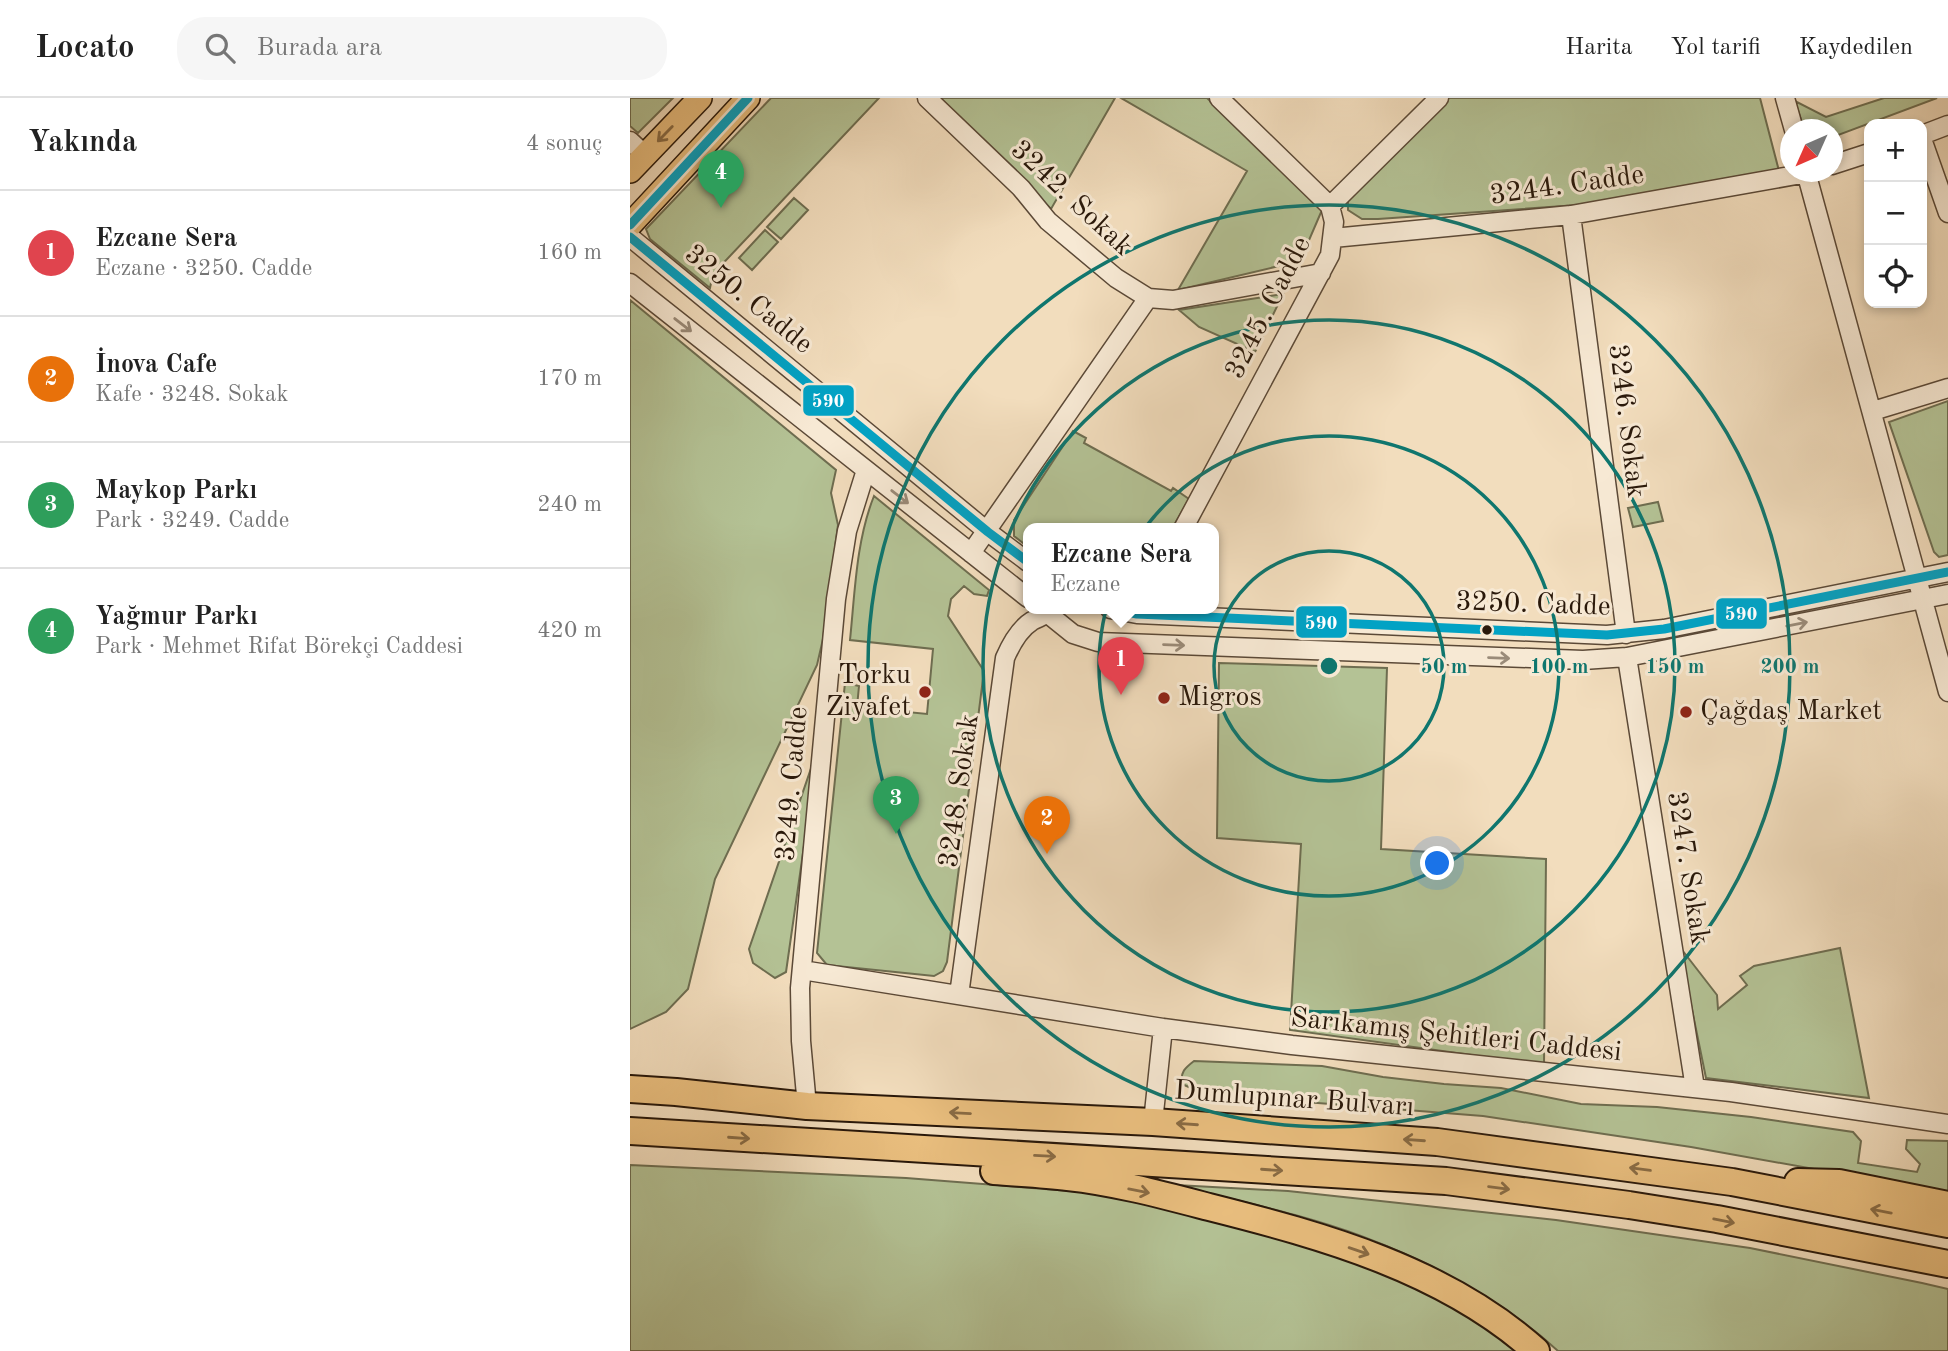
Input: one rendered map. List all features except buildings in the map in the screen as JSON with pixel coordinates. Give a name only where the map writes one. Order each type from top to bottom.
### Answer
[{"type":"highway","points":[[630,1072],[676,1091]]},
{"type":"highway","name":"Dumlupınar Bulvarı","points":[[630,1090],[676,1091],[807,1106],[1153,1122],[1437,1142],[1732,1182],[1948,1224]]},
{"type":"highway","points":[[630,1133],[671,1133],[1446,1181],[1717,1219],[1948,1264]]},
{"type":"highway","points":[[855,1146],[964,1168],[1070,1177],[1171,1197],[1273,1223],[1364,1253],[1431,1281],[1484,1311],[1536,1351]]},
{"type":"highway","points":[[1732,1182],[1839,1183],[1948,1205]]},
{"type":"main road","points":[[635,156],[701,98]]},
{"type":"main road","points":[[630,225],[748,98]]},
{"type":"street","name":"3242. Sokak","points":[[927,98],[1021,188],[1048,221],[1116,278],[1148,298]]},
{"type":"street","points":[[1219,98],[1331,206]]},
{"type":"street","name":"3245. Cadde","points":[[1186,523],[1330,255],[1334,238],[1331,206],[1439,98]]},
{"type":"street","points":[[1785,98],[1791,119]]},
{"type":"street","points":[[1927,135],[1948,125]]},
{"type":"street","points":[[1927,152],[1948,213]]},
{"type":"street","points":[[1843,161],[1864,154]]},
{"type":"street","name":"3244. Cadde","points":[[1334,238],[1571,215],[1780,177]]},
{"type":"street","points":[[1812,182],[1948,692]]},
{"type":"street","name":"3246. Sokak","points":[[1571,215],[1626,634]]},
{"type":"street","name":"3250. Cadde","points":[[630,237],[1023,558]]},
{"type":"street","points":[[971,554],[1148,298],[1173,300],[1321,273]]},
{"type":"street","points":[[630,283],[1023,594]]},
{"type":"street","points":[[1873,411],[1948,388]]},
{"type":"street","name":"3249. Cadde","points":[[807,1106],[800,1024],[802,970],[836,599],[847,531],[866,470]]},
{"type":"street","name":"3250. Cadde","points":[[1193,614],[1575,635],[1626,634],[1948,572]]},
{"type":"street","name":"3250. Cadde","points":[[1050,614],[1073,634],[1098,642],[1583,660],[1627,657],[1948,594]]},
{"type":"street","name":"3248. Sokak","points":[[959,995],[1005,658],[1021,630],[1043,614]]},
{"type":"street","name":"3247. Sokak","points":[[1627,657],[1695,1087]]},
{"type":"street","name":"Sarıkamış Şehitleri Caddesi","points":[[802,970],[1163,1028],[1292,1045],[1695,1087],[1948,1124]]},
{"type":"street","points":[[1153,1122],[1163,1028]]},
{"type":"green space","points":[[630,98],[673,98],[638,133],[630,126]]},
{"type":"green space","points":[[771,98],[879,98],[713,274],[710,288],[650,239],[646,229]]},
{"type":"green space","points":[[939,98],[1115,98],[1051,209]]},
{"type":"green space","points":[[1121,98],[1207,98],[1318,203],[1322,210],[1300,261],[1178,290],[1247,171]]},
{"type":"green space","points":[[1449,98],[1760,98],[1779,171],[1578,205],[1378,219],[1362,219],[1348,210],[1348,198]]},
{"type":"green space","points":[[1884,98],[1937,98],[1881,119],[1864,119],[1864,125],[1843,133],[1843,119],[1801,119],[1795,101],[1826,117]]},
{"type":"green space","points":[[794,198],[808,210],[781,239],[767,227]]},
{"type":"green space","points":[[765,230],[778,242],[752,270],[739,258]]},
{"type":"green space","points":[[1283,294],[1255,352],[1199,327],[1179,310]]},
{"type":"green space","points":[[630,300],[836,470],[831,493],[838,525],[817,665],[715,879],[688,989],[666,1012],[630,1029]]},
{"type":"green space","points":[[1948,401],[1948,555],[1939,557],[1934,552],[1889,422]]},
{"type":"green space","points":[[1073,431],[1086,438],[1084,443],[1171,491],[1173,488],[1189,499],[1175,523],[1023,523],[1023,543],[1014,536],[1014,520]]},
{"type":"green space","points":[[874,496],[989,590],[987,596],[974,594],[964,586],[951,599],[948,616],[984,671],[947,962],[943,971],[934,976],[827,965],[817,953],[845,683],[859,686],[857,707],[927,714],[933,649],[850,640],[863,531]]},
{"type":"green space","points":[[1658,502],[1663,521],[1633,527],[1628,508]]},
{"type":"green space","points":[[1219,663],[1387,668],[1381,849],[1546,859],[1544,1065],[1290,1030],[1301,844],[1217,838]]},
{"type":"green space","points":[[818,748],[786,972],[775,978],[753,963],[749,949]]},
{"type":"green space","points":[[1679,946],[1717,995],[1718,1009],[1747,985],[1740,976],[1754,966],[1840,948],[1869,1098],[1706,1078]]},
{"type":"green space","points":[[1194,1061],[1322,1066],[1383,1077],[1501,1088],[1581,1104],[1657,1107],[1853,1132],[1861,1141],[1858,1163],[1917,1172],[1920,1164],[1906,1149],[1907,1140],[1948,1141],[1948,1193],[1691,1147],[1483,1116],[1204,1094],[1182,1084],[1184,1071]]},
{"type":"green space","points":[[630,1165],[906,1178],[1108,1194],[1229,1220],[1373,1268],[1418,1288],[1483,1324],[1519,1351],[630,1351]]},
{"type":"green space","points":[[1176,1185],[1288,1191],[1556,1220],[1750,1248],[1922,1283],[1948,1289],[1948,1351],[1558,1351],[1490,1299],[1414,1258],[1316,1221]]},
{"type":"transit line","name":"590","points":[[630,225],[748,98]]},
{"type":"transit line","name":"590","points":[[630,237],[1023,558]]},
{"type":"transit line","name":"590","points":[[1137,614],[1607,635],[1664,629],[1948,572]]},
{"type":"place","name":"Yağmur Parkı","points":[[721,208]]},
{"type":"place","name":"Torku Ziyafet","points":[[925,692]]},
{"type":"place","name":"Ezcane Sera","points":[[1121,695]]},
{"type":"place","name":"Migros","points":[[1164,698]]},
{"type":"place","name":"Çağdaş Market","points":[[1686,712]]},
{"type":"place","name":"Maykop Parkı","points":[[896,834]]},
{"type":"place","name":"İnova Cafe","points":[[1047,854]]}]
